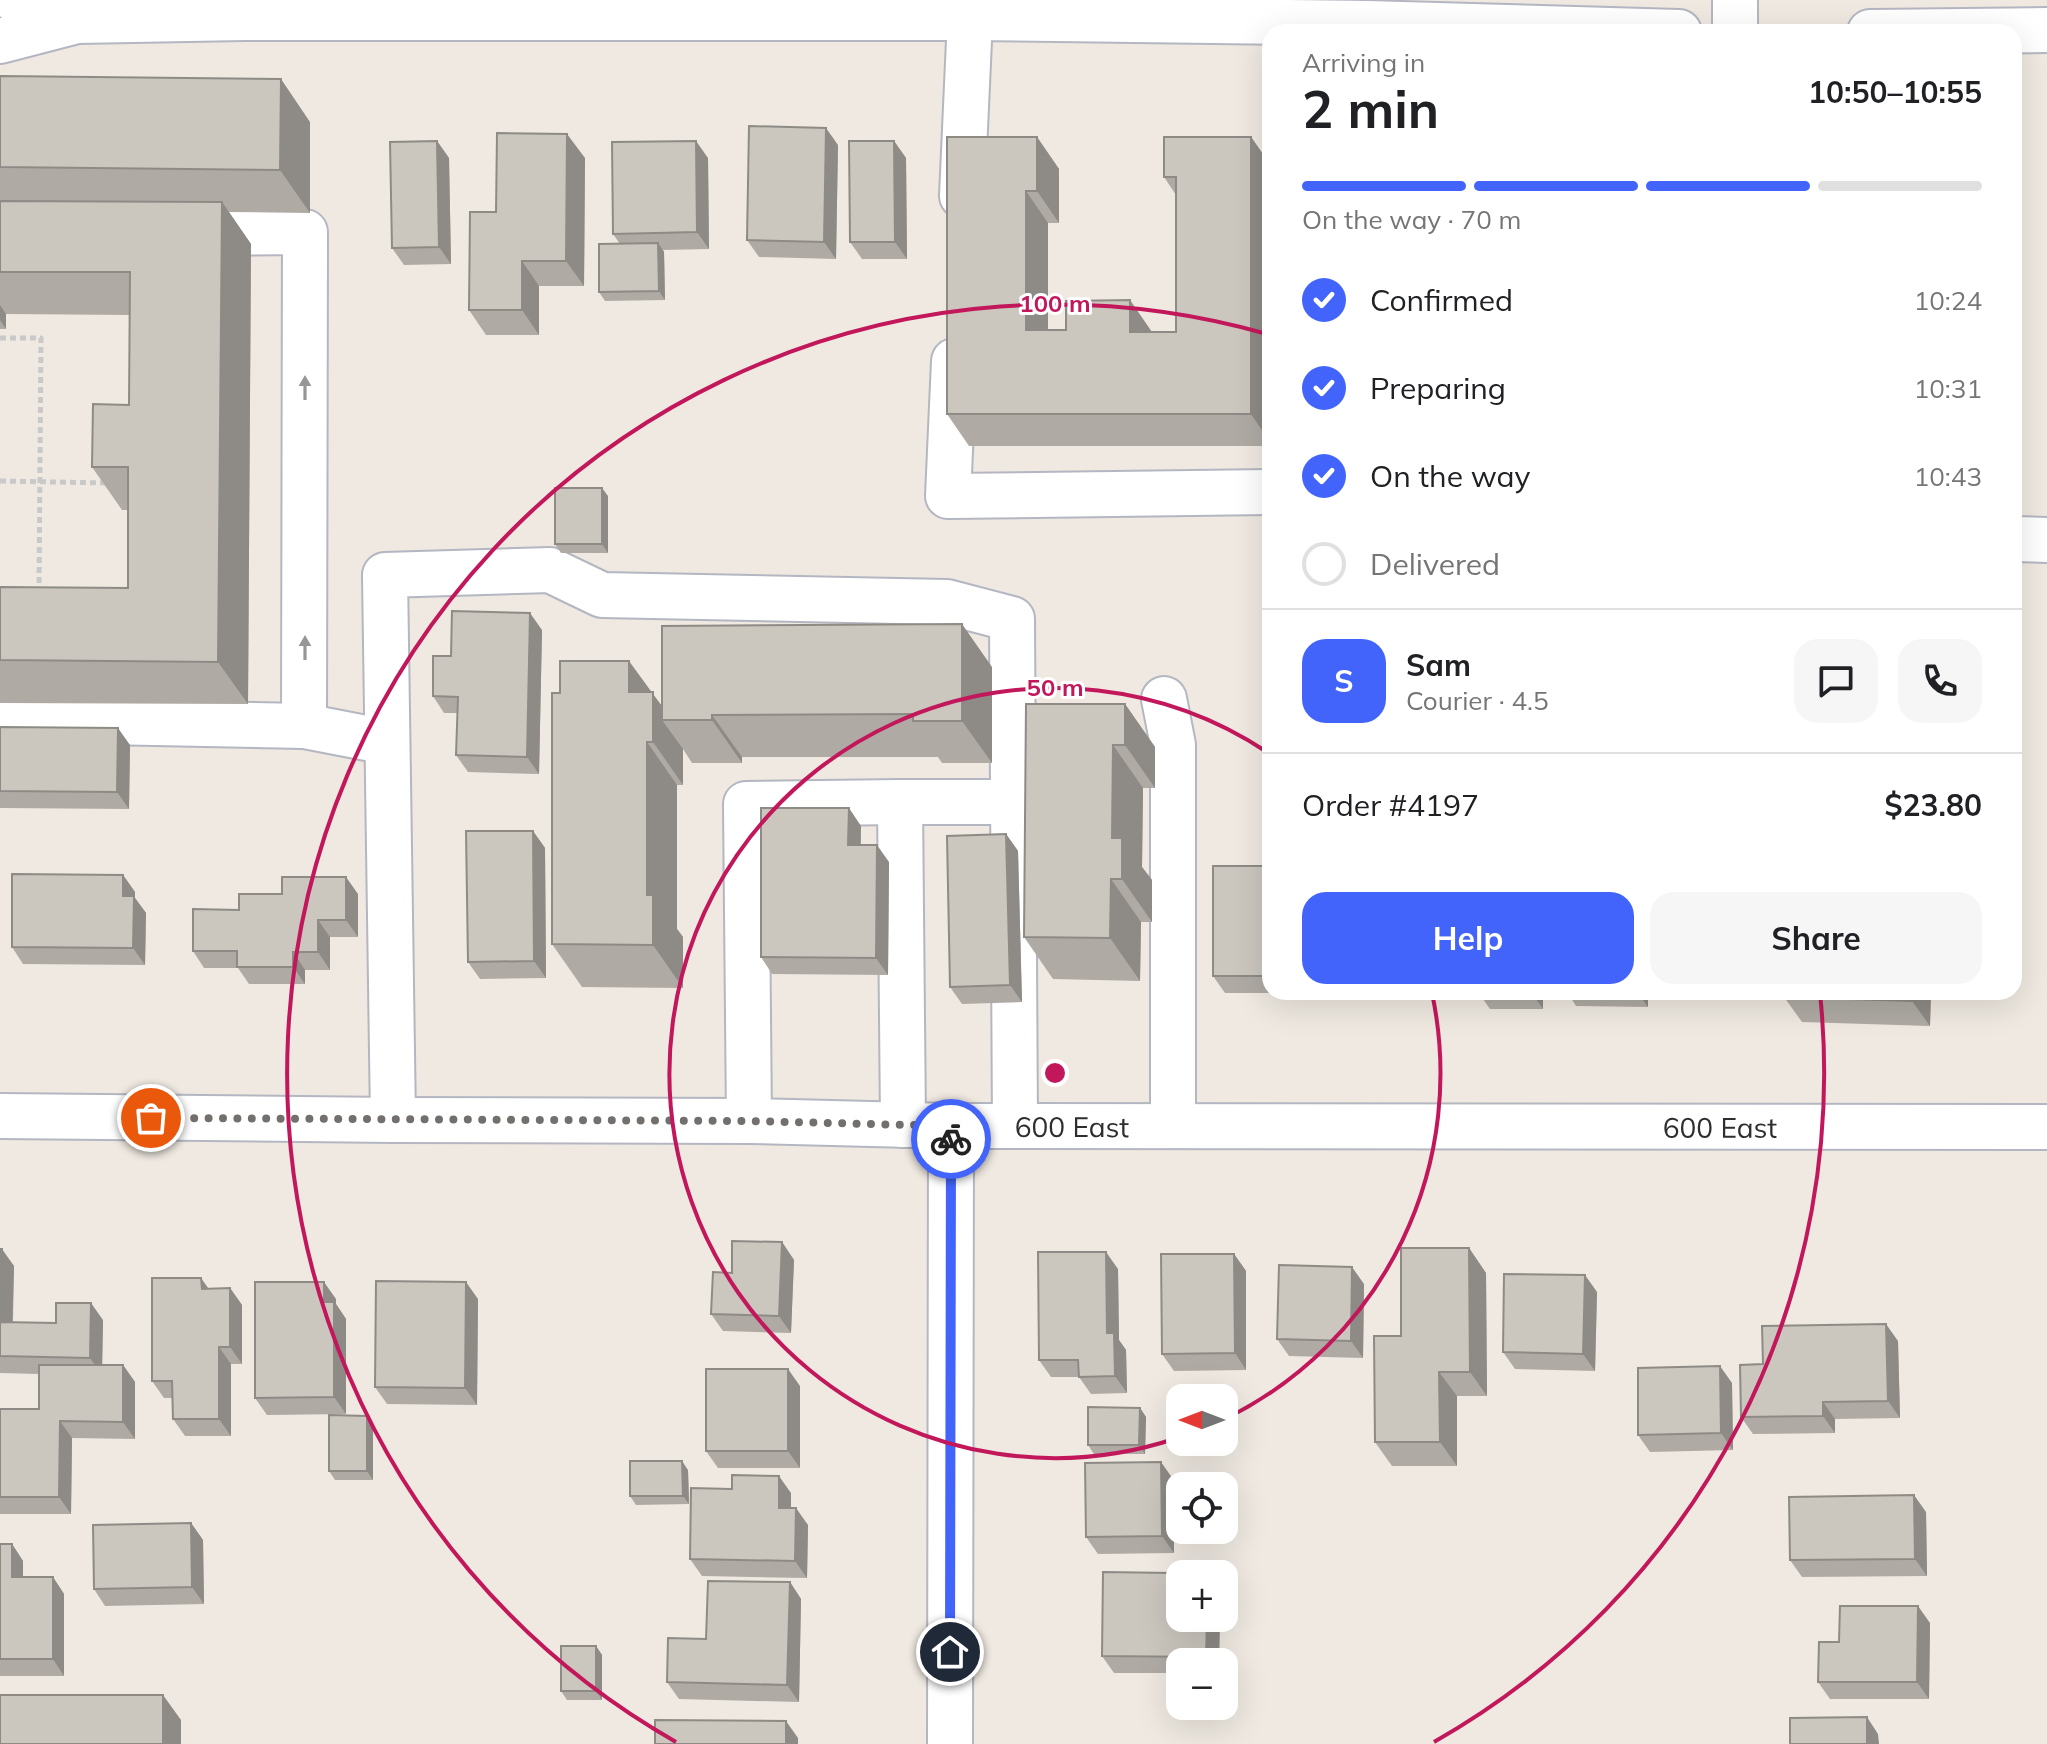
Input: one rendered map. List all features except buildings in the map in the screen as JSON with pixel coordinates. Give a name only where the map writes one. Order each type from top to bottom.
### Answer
[{"type":"street","points":[[15,0],[77,21]]},
{"type":"street","points":[[1735,0],[1735,24]]},
{"type":"street","points":[[0,41],[77,21],[244,9],[985,12],[1262,25]]},
{"type":"street","points":[[960,229],[985,12]]},
{"type":"street","points":[[1312,24],[1367,12],[1554,24]]},
{"type":"street","points":[[2022,30],[2047,30]]},
{"type":"street","points":[[137,233],[305,232],[304,726]]},
{"type":"street","points":[[956,323],[948,496],[1262,492]]},
{"type":"street","points":[[2022,539],[2047,540]]},
{"type":"street","points":[[393,1120],[385,575],[550,570],[602,595],[947,602],[1012,619],[1015,1126]]},
{"type":"street","points":[[1164,699],[1173,745],[1173,1126]]},
{"type":"street","points":[[0,720],[304,726],[387,742]]},
{"type":"street","points":[[900,802],[903,1125]]},
{"type":"street","points":[[749,1121],[746,804],[1012,802]]},
{"type":"street","name":"600 East","points":[[0,1116],[749,1121],[951,1126],[2047,1127]]},
{"type":"street","points":[[950,1744],[951,1126]]},
{"type":"path","points":[[0,338],[41,338],[39,596]]},
{"type":"path","points":[[0,481],[109,483]]},
{"type":"way so far","points":[[151,1118],[749,1121],[951,1126],[951,1139]]},
{"type":"route","points":[[950,1652],[951,1139]]}]
